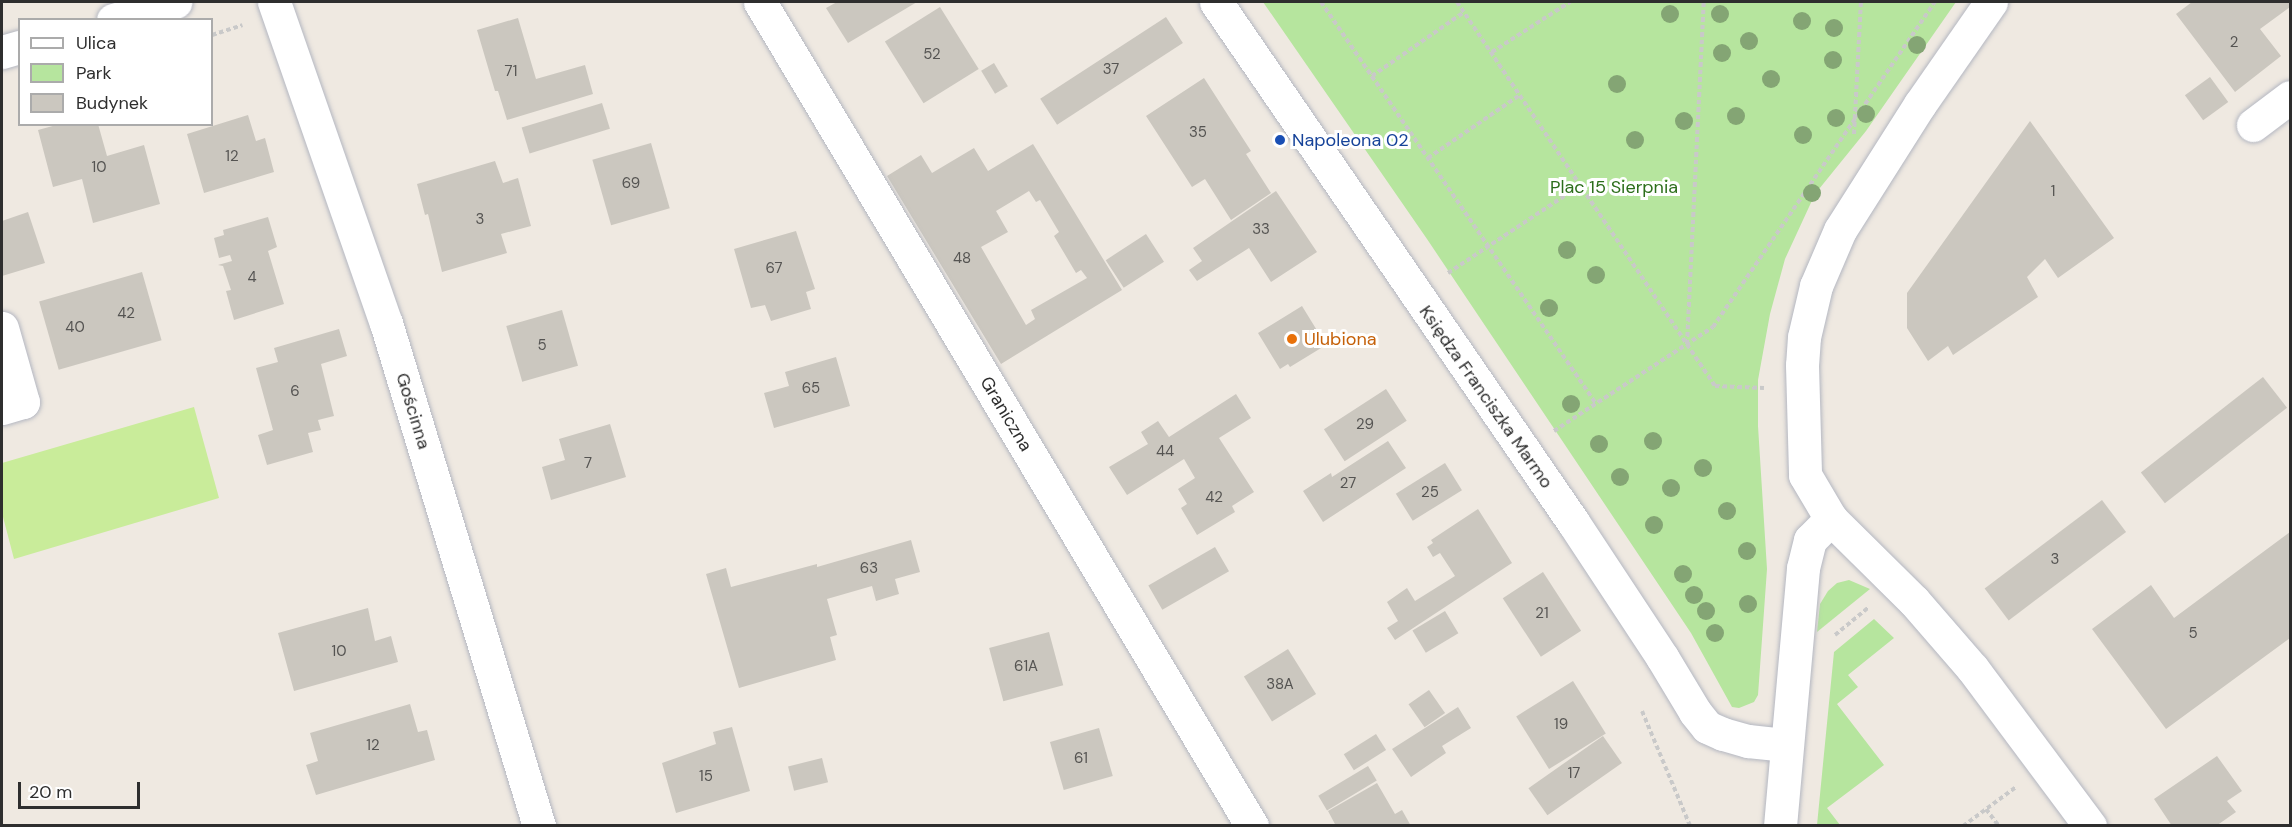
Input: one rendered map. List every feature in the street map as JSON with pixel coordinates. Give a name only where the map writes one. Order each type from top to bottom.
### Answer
[{"type":"street","points":[[120,18],[175,2]]},
{"type":"street","name":"Gościnna","points":[[274,2],[386,323],[539,825]]},
{"type":"street","name":"Graniczna","points":[[760,2],[1252,825]]},
{"type":"street","name":"Księdza Franciszka Marmo","points":[[1216,2],[1573,522],[1662,657],[1695,712],[1707,727],[1723,734],[1748,741],[1787,746]]},
{"type":"street","points":[[1991,2],[1920,104],[1840,230],[1815,286],[1804,337],[1802,374],[1805,475],[1831,519],[1914,601],[1973,669],[2090,825]]},
{"type":"street","points":[[2,52],[18,48]]},
{"type":"street","points":[[2253,124],[2290,97]]},
{"type":"street","points":[[2,328],[23,402],[2,408]]},
{"type":"street","points":[[1780,825],[1803,568],[1810,540],[1831,519]]},
{"type":"path","points":[[1321,2],[1596,403]]},
{"type":"path","points":[[1457,2],[1715,386],[1764,388]]},
{"type":"path","points":[[1492,52],[1570,2]]},
{"type":"path","points":[[1687,345],[1704,2]]},
{"type":"path","points":[[1854,142],[1861,2]]},
{"type":"path","points":[[1551,433],[1713,327],[1935,2]]},
{"type":"path","points":[[1372,76],[1464,12]]},
{"type":"path","points":[[1428,158],[1521,95]]},
{"type":"path","points":[[1445,275],[1581,185]]},
{"type":"path","points":[[1641,711],[1690,825]]},
{"type":"path","points":[[1963,825],[2019,785],[2015,780]]},
{"type":"path","points":[[1986,809],[1999,825]]},
{"type":"green space","name":"Plac 15 Sierpnia","points":[[1263,2],[1956,2],[1866,131],[1815,194],[1785,259],[1770,314],[1758,380],[1758,426],[1767,569],[1758,695],[1754,702],[1739,708],[1732,707],[1691,633],[1427,239]]},
{"type":"green space","points":[[194,407],[219,498],[14,559],[2,513],[2,463]]},
{"type":"green space","points":[[1849,580],[1870,589],[1817,632],[1820,604],[1828,591],[1837,583]]},
{"type":"green space","points":[[1874,619],[1894,638],[1848,675],[1858,687],[1837,704],[1884,765],[1827,808],[1840,825],[1817,825],[1834,652]]},
{"type":"building","points":[[837,2],[917,2],[848,43],[826,8]]},
{"type":"building","points":[[2192,2],[2290,2],[2290,7],[2260,29],[2281,56],[2235,92],[2176,14]]},
{"type":"building","points":[[940,7],[979,69],[924,103],[885,41]]},
{"type":"building","points":[[1166,17],[1183,43],[1057,125],[1040,99]]},
{"type":"building","points":[[518,18],[536,79],[585,65],[593,94],[507,120],[498,91],[495,91],[477,30]]},
{"type":"building","points":[[994,63],[1008,86],[995,94],[981,71]]},
{"type":"building","points":[[2210,77],[2228,102],[2203,120],[2185,95]]},
{"type":"building","points":[[1204,78],[1251,151],[1246,154],[1271,193],[1231,220],[1205,179],[1192,187],[1146,116]]},
{"type":"building","points":[[602,103],[610,129],[530,153],[522,128]]},
{"type":"building","points":[[248,115],[256,141],[265,138],[274,172],[204,193],[187,134]]},
{"type":"building","points":[[2030,121],[2114,238],[2058,278],[2045,259],[2027,277],[2038,297],[1953,355],[1948,346],[1928,361],[1907,328],[1907,293]]},
{"type":"building","points":[[53,126],[99,126],[107,156],[144,145],[160,204],[93,223],[82,179],[53,187],[38,130]]},
{"type":"building","points":[[651,143],[670,208],[611,225],[592,160]]},
{"type":"building","points":[[1033,144],[1122,290],[1001,364],[887,176],[921,155],[932,173],[974,148],[988,171]],"holes":[[[1029,191],[1036,202],[1040,200],[1059,232],[1054,236],[1076,273],[1081,270],[1087,278],[1031,310],[1035,319],[1026,325],[981,247],[1008,232],[996,211]]]},
{"type":"building","points":[[495,161],[503,183],[518,178],[531,226],[501,234],[507,253],[442,272],[428,214],[425,215],[417,184]]},
{"type":"building","points":[[1276,191],[1317,252],[1271,282],[1249,248],[1197,281],[1189,270],[1202,261],[1193,248]]},
{"type":"building","points":[[28,212],[45,263],[2,276],[2,221]]},
{"type":"building","points":[[268,217],[277,247],[268,251],[284,304],[234,320],[226,291],[231,290],[223,266],[218,265],[232,261],[230,255],[219,258],[214,238],[224,235],[223,230]]},
{"type":"building","points":[[796,231],[815,289],[806,292],[811,309],[771,321],[765,305],[751,308],[734,249]]},
{"type":"building","points":[[1146,234],[1164,262],[1124,288],[1106,260]]},
{"type":"building","points":[[142,272],[162,340],[59,370],[39,301]]},
{"type":"building","name":"Ulubiona","points":[[1302,306],[1326,345],[1290,367],[1288,364],[1280,369],[1258,333]]},
{"type":"building","points":[[562,310],[578,366],[522,382],[506,326]]},
{"type":"building","points":[[339,329],[347,356],[321,364],[334,416],[318,420],[321,430],[308,433],[313,452],[267,465],[258,435],[273,430],[256,368],[278,362],[274,348]]},
{"type":"building","points":[[836,357],[850,406],[774,428],[764,393],[789,386],[785,372]]},
{"type":"building","points":[[2263,377],[2287,408],[2165,503],[2141,472]]},
{"type":"building","points":[[1386,389],[1407,421],[1345,461],[1324,429]]},
{"type":"building","points":[[1236,394],[1251,418],[1219,438],[1254,492],[1232,506],[1235,512],[1197,535],[1181,508],[1187,504],[1178,489],[1195,478],[1184,459],[1127,495],[1109,467],[1148,444],[1141,432],[1158,421],[1169,437]]},
{"type":"building","points":[[610,424],[626,477],[551,500],[542,467],[565,460],[559,439]]},
{"type":"building","points":[[1388,441],[1406,468],[1323,522],[1303,491],[1331,473],[1332,477]]},
{"type":"building","points":[[1445,463],[1462,490],[1413,521],[1396,494]]},
{"type":"building","points":[[2102,500],[2126,532],[2009,620],[1985,588]]},
{"type":"building","points":[[1478,509],[1512,563],[1395,640],[1387,628],[1398,621],[1387,602],[1407,588],[1415,601],[1455,576],[1440,553],[1433,557],[1427,547],[1433,543],[1431,540]]},
{"type":"building","points":[[2290,532],[2290,638],[2166,729],[2092,629],[2151,585],[2174,618]]},
{"type":"building","points":[[911,540],[920,572],[895,579],[899,594],[876,601],[872,586],[827,599],[837,635],[830,637],[836,660],[739,688],[706,574],[726,568],[731,587],[817,564],[817,567]]},
{"type":"building","points":[[1215,547],[1229,571],[1162,610],[1148,586]]},
{"type":"building","points":[[1543,572],[1581,631],[1541,657],[1503,598]]},
{"type":"building","points":[[368,608],[375,641],[391,636],[398,662],[294,691],[278,633]]},
{"type":"building","points":[[1445,611],[1458,633],[1426,653],[1412,631]]},
{"type":"building","points":[[1049,632],[1063,685],[1003,701],[989,648]]},
{"type":"building","points":[[1288,649],[1316,694],[1272,722],[1244,677]]},
{"type":"building","points":[[1573,681],[1606,734],[1549,769],[1516,717]]},
{"type":"building","points":[[1429,690],[1445,713],[1425,727],[1409,704]]},
{"type":"building","points":[[410,704],[418,732],[427,730],[435,760],[316,795],[306,765],[318,761],[310,733]]},
{"type":"building","points":[[1458,707],[1471,728],[1442,746],[1446,753],[1411,777],[1392,749]]},
{"type":"building","points":[[732,727],[750,791],[676,813],[662,763],[716,744],[713,732]]},
{"type":"building","points":[[1099,728],[1113,776],[1064,790],[1050,742]]},
{"type":"building","points":[[1376,734],[1386,750],[1354,770],[1344,754]]},
{"type":"building","points":[[1603,736],[1622,763],[1547,815],[1528,788]]},
{"type":"building","points":[[2217,756],[2242,791],[2227,801],[2236,812],[2216,826],[2172,826],[2154,799]]},
{"type":"building","points":[[822,758],[828,782],[794,791],[788,766]]},
{"type":"building","points":[[1368,766],[1377,781],[1327,810],[1318,796]]},
{"type":"building","points":[[1377,783],[1395,814],[1402,810],[1411,826],[1336,826],[1328,811]]},
{"type":"place","name":"Napoleona 02","points":[[1280,140]]},
{"type":"place","name":"Ulubiona","points":[[1292,339]]}]
